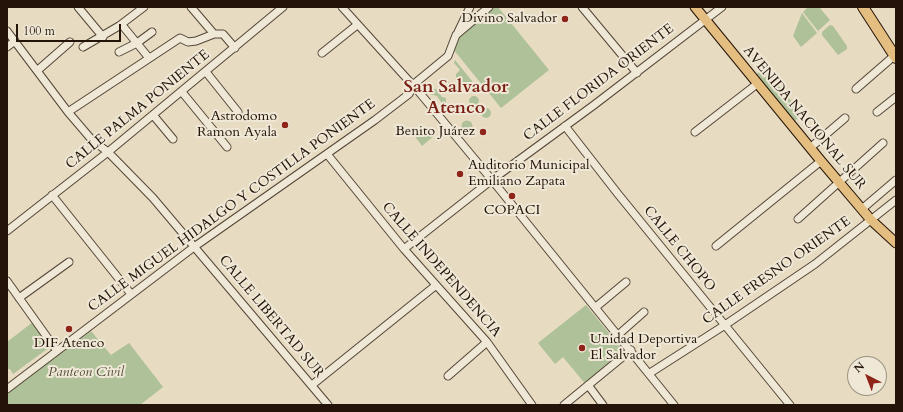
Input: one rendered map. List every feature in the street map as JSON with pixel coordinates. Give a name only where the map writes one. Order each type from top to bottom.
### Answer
[{"type":"highway","points":[[863,7],[895,57]]},
{"type":"main road","name":"AVENIDA NACIONAL SUR","points":[[695,7],[839,183],[871,220],[896,243]]},
{"type":"street","points":[[78,7],[103,37]]},
{"type":"street","points":[[83,47],[103,37],[144,7]]},
{"type":"street","points":[[191,7],[214,34]]},
{"type":"street","name":"CALLE PALMA PONIENTE","points":[[7,232],[182,92],[283,7]]},
{"type":"street","points":[[342,7],[492,180],[650,373],[674,405]]},
{"type":"street","name":"CALLE MIGUEL HIDALGO Y COSTILLA PONIENTE","points":[[7,389],[194,247],[327,154],[409,94],[412,86],[448,56],[456,34],[470,7]]},
{"type":"street","points":[[456,34],[489,7]]},
{"type":"street","points":[[582,7],[637,72]]},
{"type":"street","name":"CALLE FLORIDA ORIENTE","points":[[404,249],[492,180],[722,7]]},
{"type":"street","points":[[122,24],[149,58]]},
{"type":"street","points":[[322,53],[357,25]]},
{"type":"street","name":"CALLE LIBERTAD SUR","points":[[7,31],[38,70],[68,112],[92,140],[108,152],[153,198],[328,405]]},
{"type":"street","points":[[119,52],[137,43],[152,32]]},
{"type":"street","points":[[68,112],[180,38],[188,42],[196,41],[214,34],[223,34],[235,48]]},
{"type":"street","points":[[7,47],[15,41]]},
{"type":"street","points":[[38,70],[70,42]]},
{"type":"street","points":[[856,89],[895,57]]},
{"type":"street","points":[[206,72],[238,112]]},
{"type":"street","points":[[695,132],[757,84]]},
{"type":"street","points":[[182,92],[228,147]]},
{"type":"street","points":[[877,112],[896,97]]},
{"type":"street","points":[[153,115],[173,139]]},
{"type":"street","points":[[810,148],[845,118]]},
{"type":"street","name":"CALLE CHOPO","points":[[565,126],[618,194],[790,405]]},
{"type":"street","points":[[798,218],[883,143]]},
{"type":"street","name":"CALLE INDEPENDENCIA","points":[[327,154],[435,286],[487,342],[532,405]]},
{"type":"street","points":[[716,246],[821,161]]},
{"type":"street","points":[[862,209],[896,180]]},
{"type":"street","points":[[52,195],[131,294]]},
{"type":"street","name":"CALLE FRESNO ORIENTE","points":[[650,373],[815,264],[896,200]]},
{"type":"street","points":[[19,298],[70,262]]},
{"type":"street","points":[[7,281],[57,351]]},
{"type":"street","points":[[596,307],[626,282]]},
{"type":"street","points":[[312,385],[435,286]]},
{"type":"street","points":[[618,334],[644,312]]},
{"type":"street","points":[[448,376],[487,342]]},
{"type":"street","points":[[564,405],[631,350]]},
{"type":"street","points":[[588,385],[603,405]]},
{"type":"green space","points":[[493,7],[498,7],[549,70],[501,108],[453,49],[458,36]]},
{"type":"green space","points":[[808,7],[819,7],[830,20],[818,31],[803,12]]},
{"type":"green space","points":[[802,13],[817,33],[801,47],[793,36]]},
{"type":"green space","points":[[830,25],[833,26],[847,46],[847,49],[838,55],[822,35],[822,32]]},
{"type":"green space","points":[[455,60],[472,81],[473,85],[470,87],[468,88],[456,79],[456,74],[460,70],[454,63]]},
{"type":"green space","points":[[764,68],[802,114],[794,122],[755,75]]},
{"type":"green space","points":[[447,81],[452,86],[447,91],[442,86]]},
{"type":"green space","points":[[431,89],[436,89],[442,97],[446,98],[446,104],[443,105],[437,96],[430,94],[429,92]]},
{"type":"green space","points":[[472,96],[476,96],[478,97],[478,105],[472,106],[469,103],[469,99]]},
{"type":"green space","points":[[484,108],[488,108],[490,109],[490,117],[484,118],[481,115],[481,111]]},
{"type":"green space","points":[[467,120],[471,122],[473,126],[471,130],[467,132],[463,130],[461,126],[463,122]]},
{"type":"green space","points":[[417,130],[431,130],[435,135],[422,146],[414,135]]},
{"type":"green space","name":"Unidad Deportiva El Salvador","points":[[586,305],[626,354],[587,386],[563,357],[555,364],[538,343]]},
{"type":"green space","points":[[33,322],[50,347],[13,374],[10,369],[7,369],[7,342]]},
{"type":"green space","name":"Panteon Civil","points":[[91,331],[111,355],[129,343],[163,387],[140,405],[7,405],[7,393]]},
{"type":"place","name":"Divino Salvador","points":[[565,19]]},
{"type":"place","name":"Astrodomo Ramon Ayala","points":[[285,125]]},
{"type":"place","name":"Benito Juárez","points":[[483,132]]},
{"type":"place","name":"Auditorio Municipal Emiliano Zapata","points":[[460,174]]},
{"type":"place","name":"COPACI","points":[[512,196]]},
{"type":"place","name":"DIF Atenco","points":[[69,329]]},
{"type":"place","name":"Unidad Deportiva El Salvador","points":[[582,348]]},
{"type":"district","name":"San Salvador Atenco","points":[[456,98]]}]
